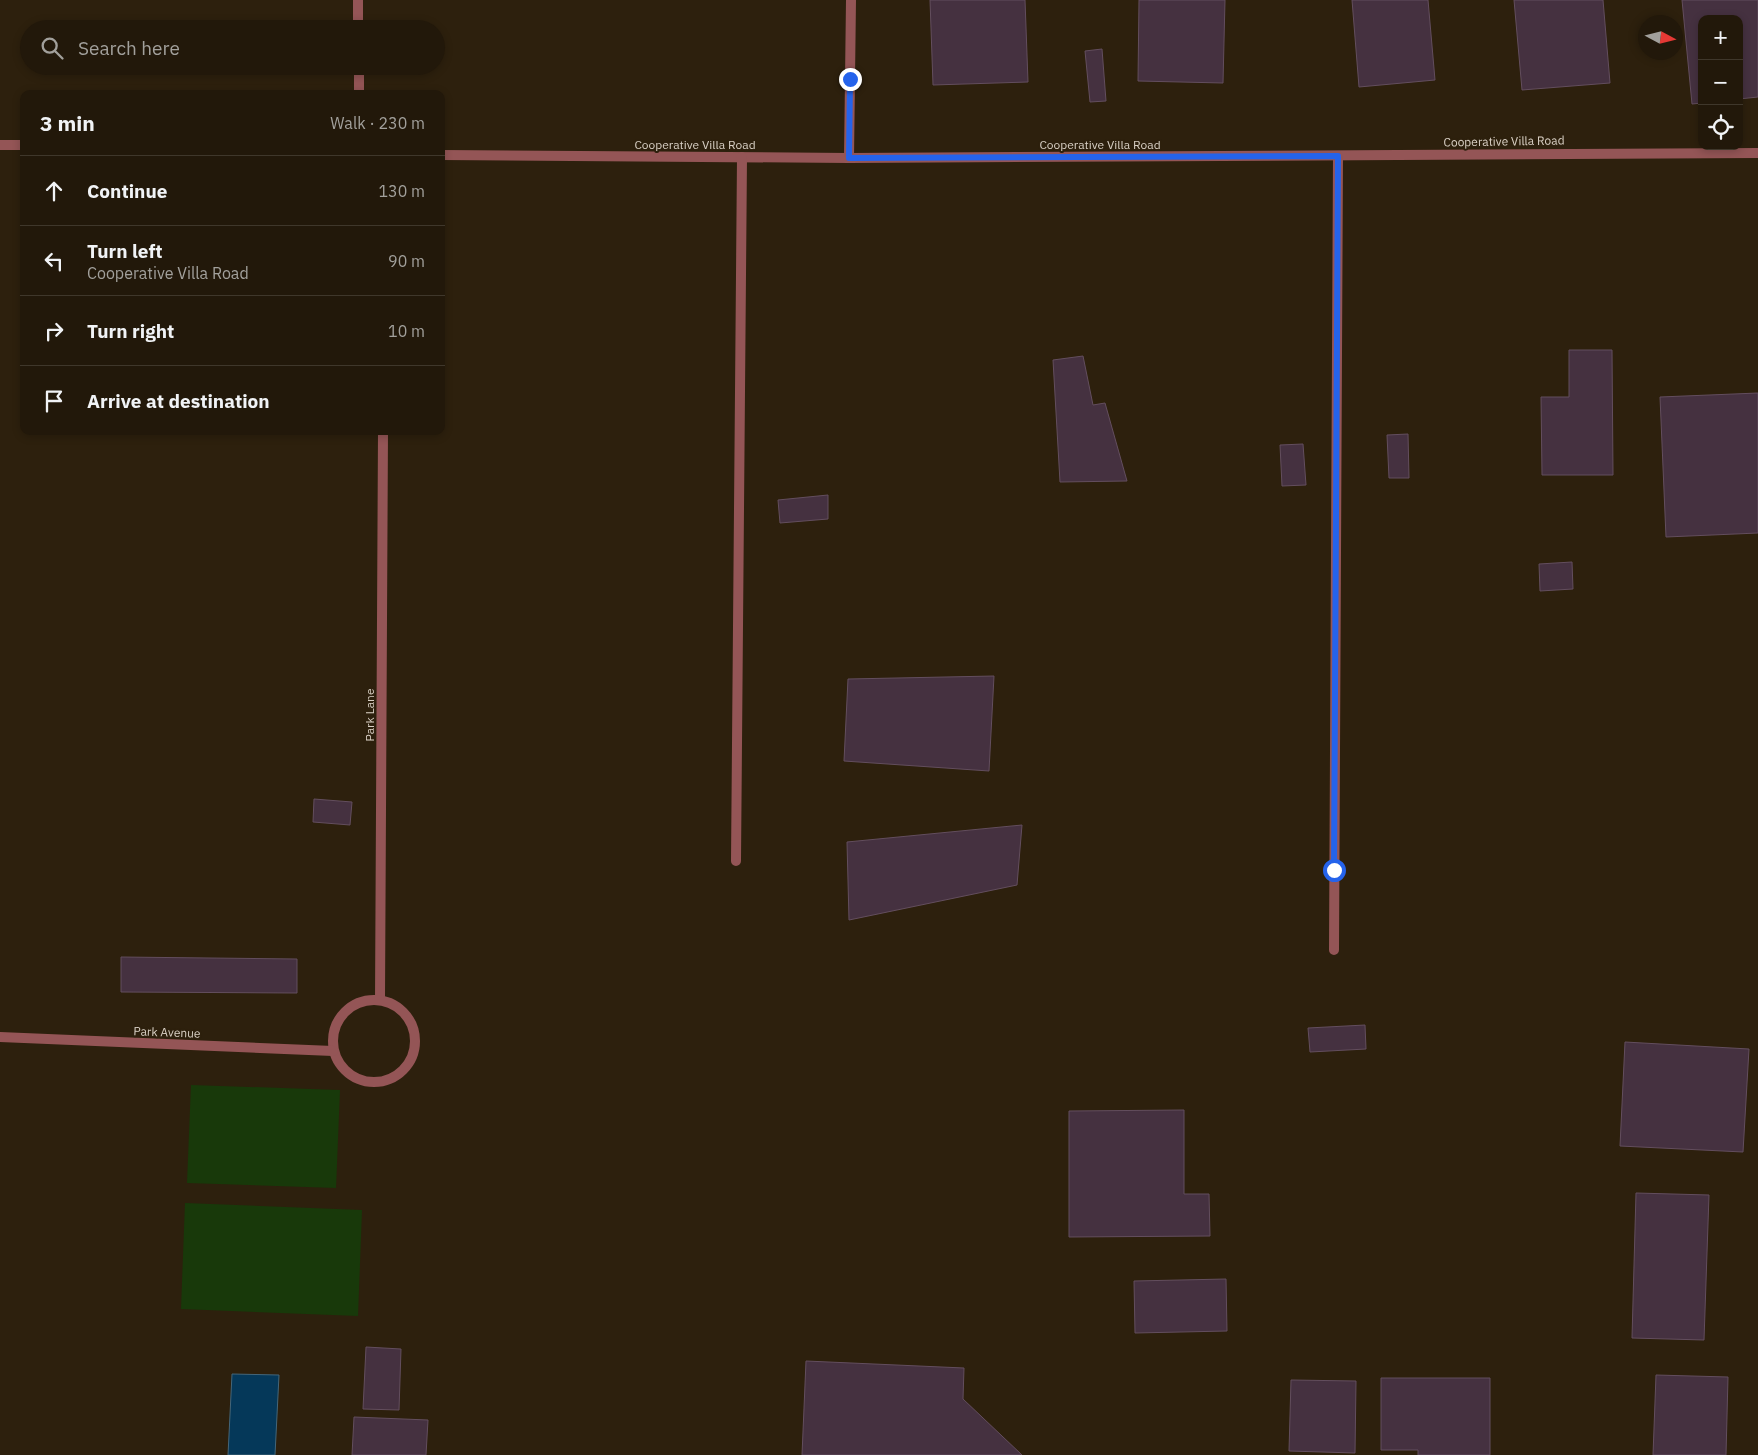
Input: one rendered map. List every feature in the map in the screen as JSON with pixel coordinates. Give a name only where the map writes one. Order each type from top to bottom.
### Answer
[{"type":"street","points":[[358,0],[358,20]]},
{"type":"street","points":[[849,158],[851,0]]},
{"type":"street","points":[[359,75],[359,90]]},
{"type":"street","points":[[0,144],[20,145]]},
{"type":"street","name":"Cooperative Villa Road","points":[[445,155],[849,158],[1758,153]]},
{"type":"street","points":[[1334,950],[1338,156]]},
{"type":"street","points":[[736,861],[742,157]]},
{"type":"street","name":"Park Lane","points":[[380,999],[382,435]]},
{"type":"street","points":[[380,999],[398,1006],[411,1022],[415,1041],[410,1061],[397,1076],[378,1082],[359,1080],[342,1069],[333,1051],[335,1024],[353,1004],[380,999]]},
{"type":"street","name":"Park Avenue","points":[[0,1037],[333,1051]]},
{"type":"green space","points":[[191,1085],[340,1090],[336,1188],[187,1183]]},
{"type":"green space","points":[[185,1203],[362,1210],[358,1316],[181,1309]]},
{"type":"water","points":[[232,1374],[279,1375],[275,1455],[228,1455]]},
{"type":"building","points":[[930,0],[1025,0],[1028,82],[933,85]]},
{"type":"building","points":[[1139,0],[1225,0],[1223,83],[1138,81]]},
{"type":"building","points":[[1352,0],[1428,0],[1435,80],[1359,87]]},
{"type":"building","points":[[1514,0],[1603,0],[1610,83],[1522,90]]},
{"type":"building","points":[[1682,0],[1758,0],[1758,97],[1743,99],[1743,15],[1698,15],[1698,103],[1692,104]]},
{"type":"building","points":[[1102,49],[1106,101],[1090,102],[1085,51]]},
{"type":"building","points":[[1569,350],[1612,350],[1613,475],[1542,475],[1541,397],[1569,397]]},
{"type":"building","points":[[1083,356],[1093,405],[1105,403],[1127,481],[1060,482],[1053,360]]},
{"type":"building","points":[[1758,393],[1758,533],[1666,537],[1660,397]]},
{"type":"building","points":[[1408,434],[1409,478],[1389,478],[1387,435]]},
{"type":"building","points":[[1303,444],[1306,485],[1282,486],[1280,445]]},
{"type":"building","points":[[828,495],[828,519],[780,523],[778,500]]},
{"type":"building","points":[[1572,562],[1573,589],[1540,591],[1539,564]]},
{"type":"building","points":[[994,676],[989,771],[844,761],[848,679]]},
{"type":"building","points":[[314,799],[352,802],[350,825],[313,822]]},
{"type":"building","points":[[1022,825],[1017,885],[849,920],[847,842]]},
{"type":"building","points":[[121,957],[297,959],[297,993],[121,992]]},
{"type":"building","points":[[1365,1025],[1366,1049],[1310,1052],[1308,1028]]},
{"type":"building","points":[[1625,1042],[1749,1049],[1743,1152],[1620,1146]]},
{"type":"building","points":[[1184,1110],[1184,1194],[1209,1194],[1210,1236],[1069,1237],[1069,1111]]},
{"type":"building","points":[[1636,1193],[1709,1195],[1704,1340],[1632,1338]]},
{"type":"building","points":[[1226,1279],[1227,1331],[1135,1333],[1134,1281]]},
{"type":"building","points":[[366,1347],[401,1349],[399,1410],[363,1409]]},
{"type":"building","points":[[806,1361],[964,1368],[963,1399],[1022,1455],[802,1455]]},
{"type":"building","points":[[1656,1375],[1728,1377],[1726,1455],[1653,1455]]},
{"type":"building","points":[[1381,1378],[1490,1378],[1490,1455],[1418,1455],[1418,1450],[1381,1450]]},
{"type":"building","points":[[1291,1380],[1356,1381],[1355,1453],[1289,1451]]},
{"type":"building","points":[[354,1417],[428,1420],[426,1455],[352,1455]]},
{"type":"route","points":[[850,79],[849,158],[1338,156],[1334,870]]}]
